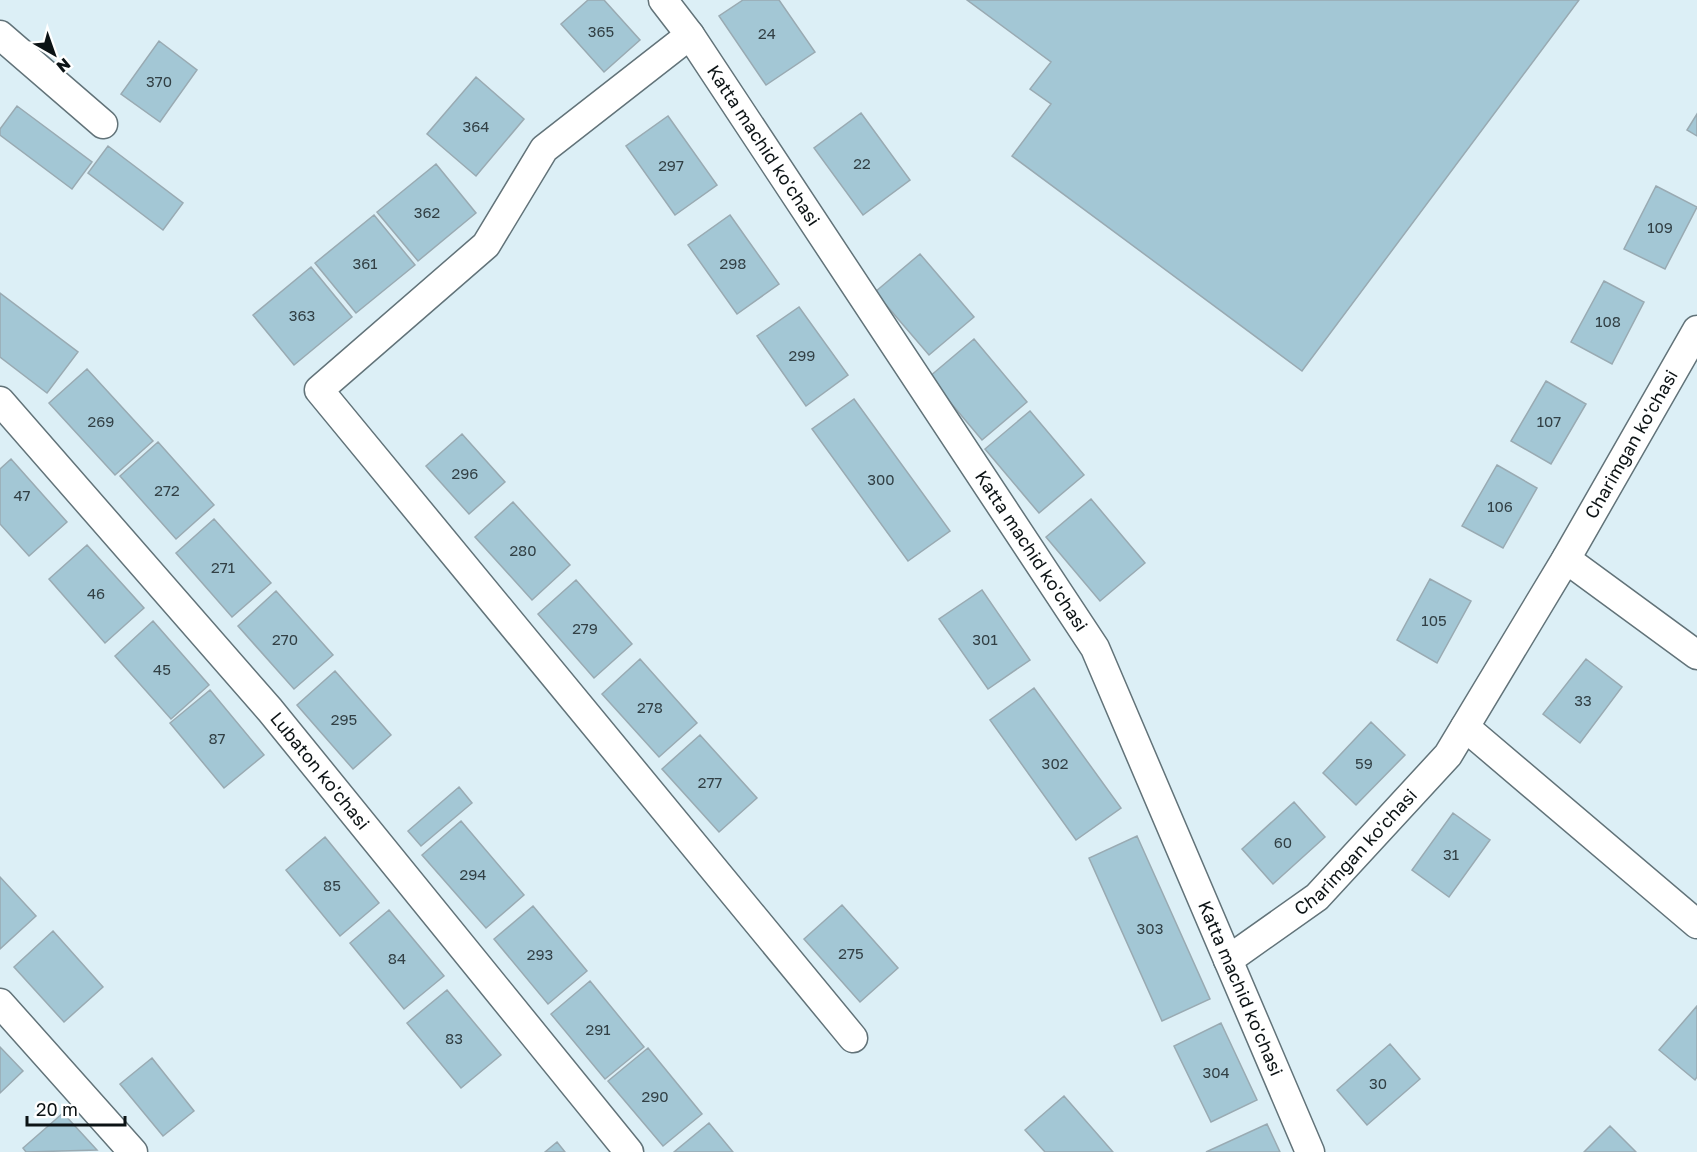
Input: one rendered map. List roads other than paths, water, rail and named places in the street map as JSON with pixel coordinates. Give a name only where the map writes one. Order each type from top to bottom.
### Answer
[{"type":"street","name":"Katta machid ko'chasi","points":[[663,0],[690,35],[1095,648],[1310,1152]]},
{"type":"street","points":[[0,35],[103,124]]},
{"type":"street","points":[[690,35],[544,149],[486,245],[319,390],[853,1038]]},
{"type":"street","name":"Charimgan ko'chasi","points":[[1228,960],[1317,897],[1448,756],[1566,560],[1697,330]]},
{"type":"street","name":"Lubaton ko'chasi","points":[[0,400],[270,710],[629,1152]]},
{"type":"street","points":[[1566,560],[1697,655]]},
{"type":"street","points":[[1465,727],[1697,924]]},
{"type":"street","points":[[0,1003],[133,1152]]}]
